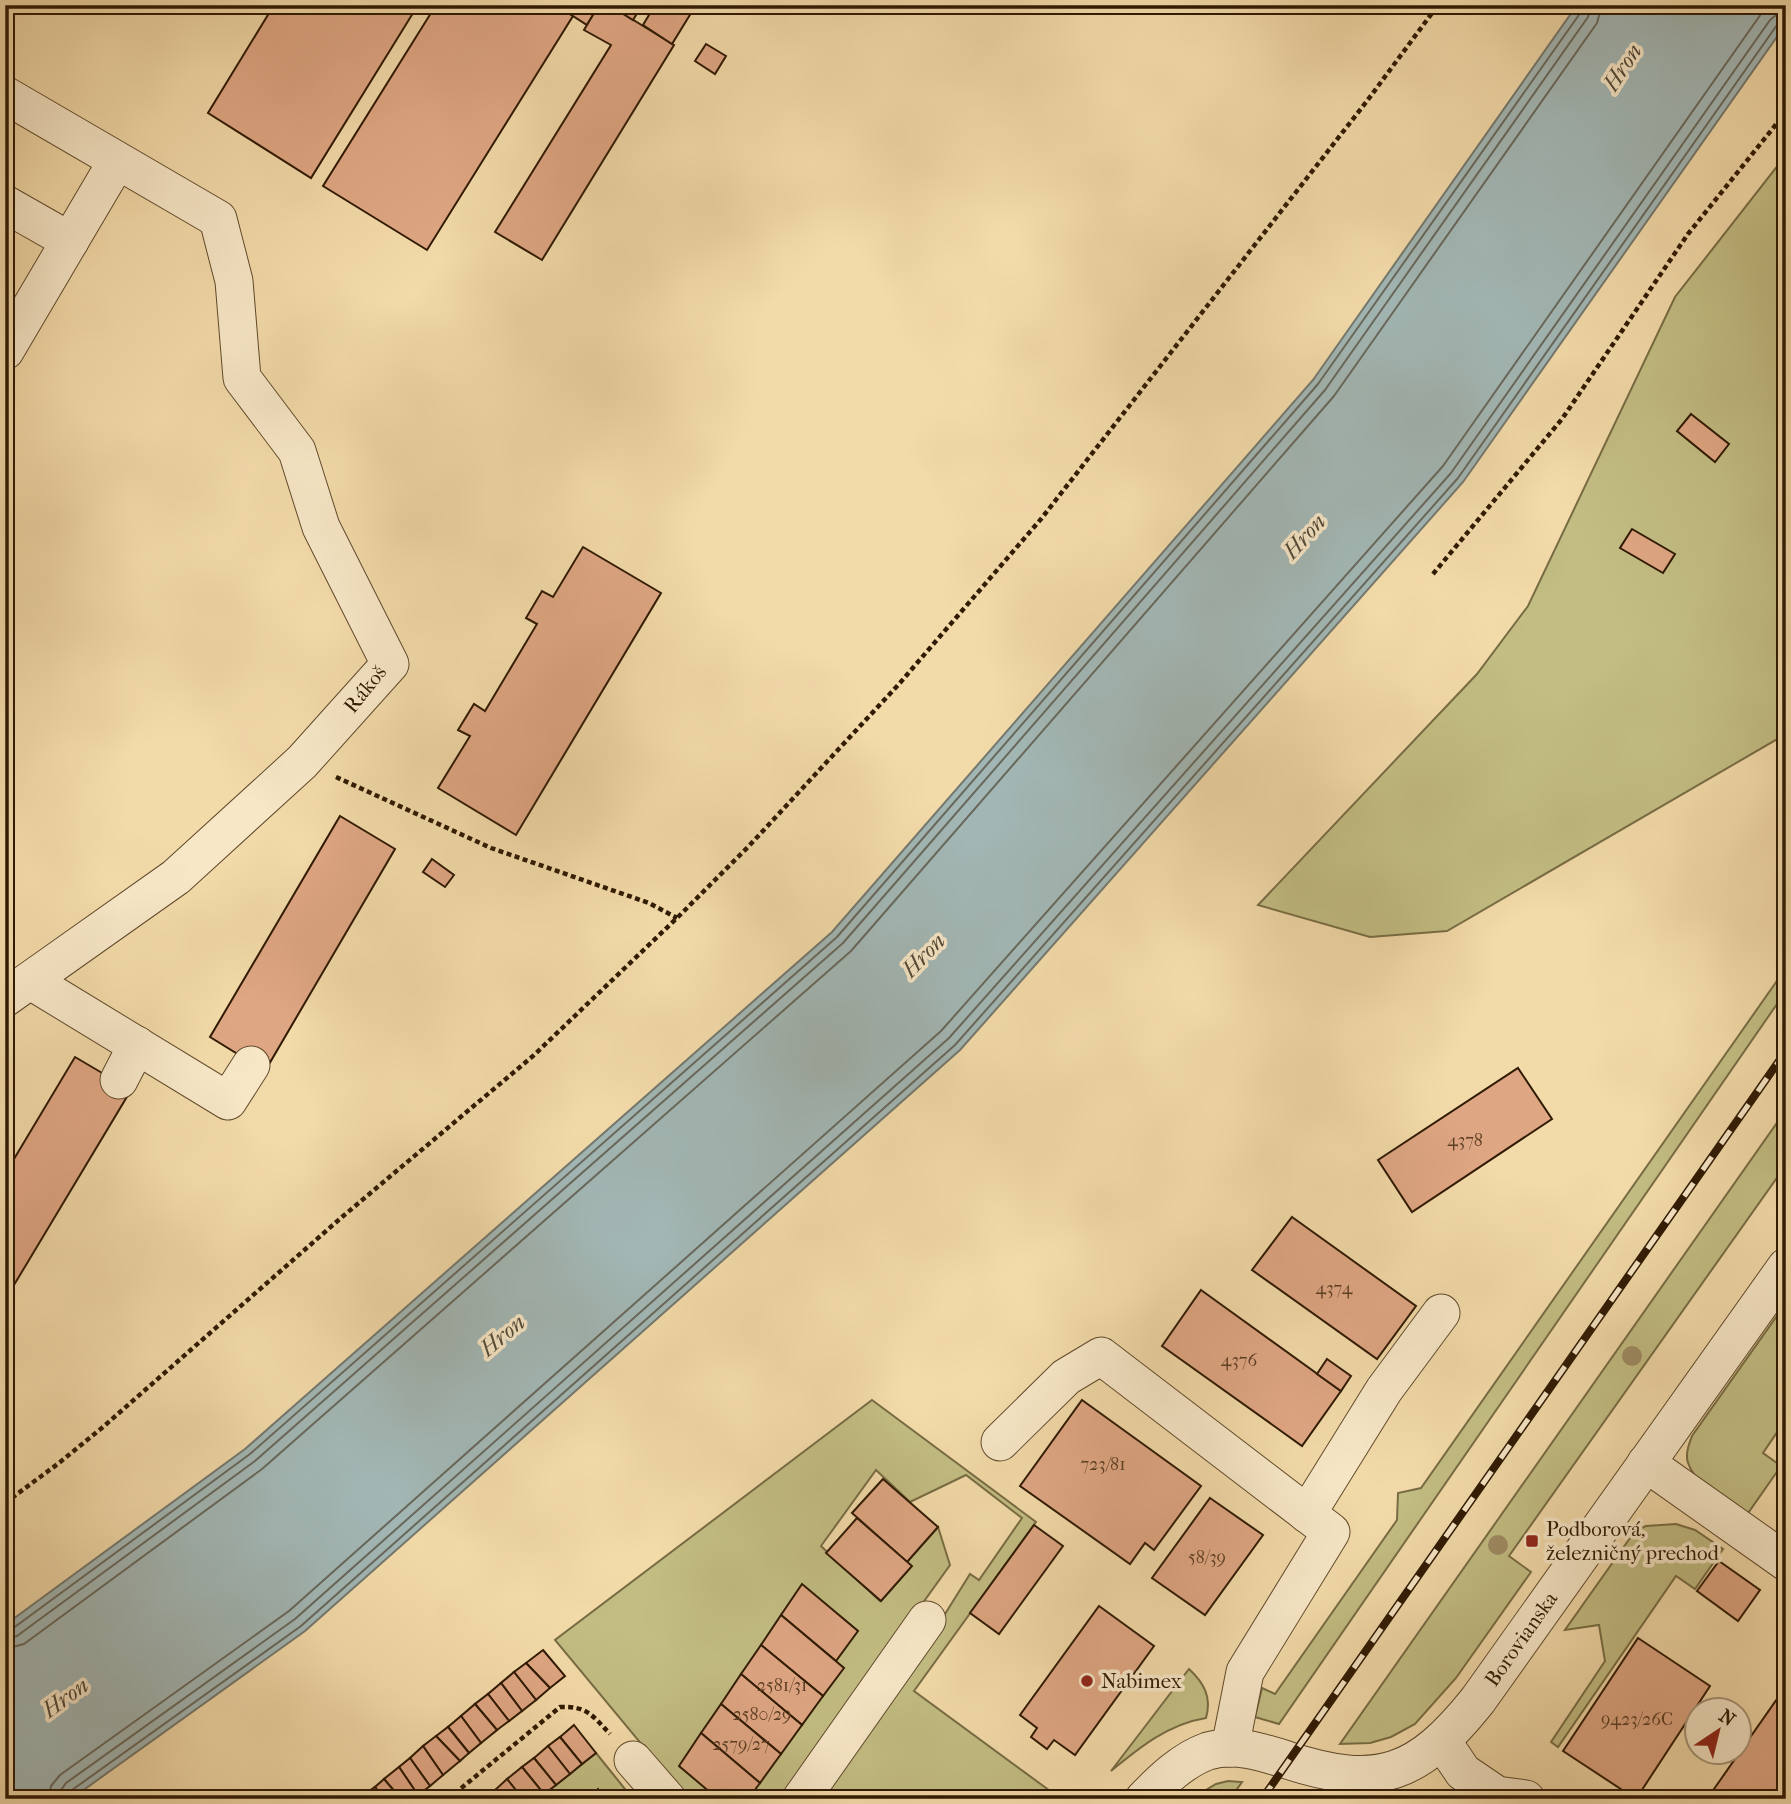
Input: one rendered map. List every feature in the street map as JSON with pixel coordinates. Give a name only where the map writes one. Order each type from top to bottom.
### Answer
[{"type":"street","points":[[5,95],[117,161],[5,351]]},
{"type":"street","name":"Rákoš","points":[[18,989],[176,877],[302,762],[390,664],[321,527],[297,451],[242,378],[234,281],[218,219],[117,161]]},
{"type":"street","points":[[5,204],[70,241]]},
{"type":"street","points":[[18,989],[137,1045],[228,1101],[251,1065]]},
{"type":"street","points":[[119,1080],[137,1045]]},
{"type":"street","name":"Borovianska","points":[[1144,1799],[1178,1768],[1208,1751],[1230,1748],[1262,1751],[1325,1771],[1388,1786],[1404,1766],[1427,1754],[1455,1729],[1478,1700],[1786,1267]]},
{"type":"street","points":[[1307,1514],[1384,1390],[1441,1312]]},
{"type":"street","points":[[1000,1442],[1066,1377],[1101,1356],[1331,1532],[1245,1672],[1230,1748]]},
{"type":"street","points":[[1646,1463],[1786,1562]]},
{"type":"street","points":[[801,1799],[927,1620]]},
{"type":"street","points":[[1442,1741],[1463,1772],[1497,1796],[1526,1799]]},
{"type":"street","points":[[633,1760],[667,1799]]},
{"type":"path","points":[[5,1503],[103,1427],[332,1226],[533,1056],[677,918],[834,756],[1041,519],[1359,112],[1438,5]]},
{"type":"path","points":[[1433,575],[1562,419],[1688,234],[1786,112]]},
{"type":"path","points":[[302,762],[492,848],[649,903],[677,918]]},
{"type":"path","points":[[448,1799],[560,1707],[577,1706],[592,1715],[633,1760]]},
{"type":"shaded area","points":[[1786,155],[1786,734],[1447,931],[1370,937],[1258,905],[1477,674],[1528,606],[1675,297]]},
{"type":"shaded area","points":[[1786,968],[1786,991],[1279,1724],[1255,1717],[1262,1688],[1275,1694],[1397,1520],[1398,1493],[1421,1488]]},
{"type":"shaded area","points":[[1786,1110],[1786,1165],[1509,1556],[1531,1572],[1456,1678],[1415,1724],[1391,1737],[1370,1743],[1340,1744]]},
{"type":"shaded area","points":[[1786,1303],[1786,1419],[1763,1453],[1781,1466],[1746,1516],[1698,1479],[1688,1463],[1688,1449],[1692,1436]]},
{"type":"shaded area","points":[[872,1400],[1036,1522],[914,1691],[1061,1799],[819,1799],[902,1683],[970,1574],[979,1580],[1022,1518],[966,1475],[910,1502],[876,1470],[821,1546],[880,1601],[911,1566],[907,1562],[938,1527],[950,1565],[782,1799],[687,1799],[555,1640]]},
{"type":"shaded area","points":[[1676,1524],[1695,1530],[1723,1549],[1695,1589],[1676,1576],[1558,1747],[1551,1742],[1605,1661],[1599,1625],[1565,1630],[1635,1531],[1646,1526]]},
{"type":"shaded area","points":[[1189,1669],[1205,1691],[1208,1703],[1206,1718],[1167,1731],[1111,1771]]},
{"type":"shaded area","points":[[596,1753],[633,1799],[538,1799]]},
{"type":"shaded area","points":[[1242,1782],[1230,1799],[1191,1799],[1216,1784]]},
{"type":"water","name":"Hron","points":[[1577,5],[1786,5],[1786,24],[1463,482],[960,1050],[305,1631],[71,1799],[5,1799],[5,1625],[245,1449],[832,932],[1313,380]]},
{"type":"building","points":[[274,5],[418,5],[311,178],[208,113]]},
{"type":"building","points":[[436,5],[556,5],[573,16],[427,250],[323,186]]},
{"type":"building","points":[[556,5],[599,5],[587,25]]},
{"type":"building","points":[[599,5],[609,5],[674,45],[542,260],[495,232],[611,45],[584,30]]},
{"type":"building","points":[[609,5],[642,5],[633,20]]},
{"type":"building","points":[[655,5],[696,5],[672,44],[643,25]]},
{"type":"building","points":[[706,44],[726,56],[715,74],[695,61]]},
{"type":"building","points":[[1691,414],[1729,444],[1715,462],[1677,431]]},
{"type":"building","points":[[1632,529],[1675,554],[1663,573],[1620,548]]},
{"type":"building","points":[[583,547],[661,593],[516,835],[438,788],[470,736],[458,730],[474,704],[485,711],[537,624],[526,618],[542,591],[553,597]]},
{"type":"building","points":[[340,816],[395,849],[265,1071],[210,1037]]},
{"type":"building","points":[[432,859],[454,875],[445,887],[423,872]]},
{"type":"building","points":[[75,1057],[131,1090],[5,1300],[5,1174]]},
{"type":"building","points":[[1518,1068],[1552,1119],[1412,1212],[1378,1160]]},
{"type":"building","points":[[1292,1217],[1416,1306],[1377,1359],[1252,1270]]},
{"type":"building","points":[[1201,1290],[1341,1391],[1302,1446],[1162,1346]]},
{"type":"building","points":[[1327,1359],[1351,1376],[1341,1391],[1317,1374]]},
{"type":"building","points":[[1082,1400],[1201,1486],[1154,1550],[1145,1543],[1130,1564],[1020,1486]]},
{"type":"building","points":[[883,1479],[938,1527],[907,1562],[852,1513]]},
{"type":"building","points":[[1210,1498],[1263,1535],[1205,1615],[1152,1578]]},
{"type":"building","points":[[857,1518],[912,1566],[881,1601],[826,1553]]},
{"type":"building","points":[[1034,1525],[1063,1546],[999,1634],[970,1613]]},
{"type":"building","points":[[1719,1561],[1760,1590],[1738,1621],[1697,1591]]},
{"type":"building","points":[[802,1584],[858,1631],[836,1661],[781,1615]]},
{"type":"building","name":"Nabimex","points":[[1099,1606],[1154,1646],[1075,1755],[1054,1740],[1047,1749],[1031,1737],[1037,1728],[1020,1715]]},
{"type":"building","points":[[781,1615],[844,1668],[823,1696],[761,1645]]},
{"type":"building","points":[[1638,1638],[1710,1686],[1703,1696],[1682,1696],[1682,1729],[1636,1799],[1563,1751]]},
{"type":"building","points":[[761,1645],[823,1696],[802,1725],[741,1674]]},
{"type":"building","points":[[543,1650],[565,1676],[550,1688],[526,1663]]},
{"type":"building","points":[[526,1663],[550,1688],[536,1700],[514,1672]]},
{"type":"building","points":[[514,1672],[536,1700],[522,1711],[501,1683]]},
{"type":"building","points":[[741,1674],[802,1725],[781,1754],[721,1704]]},
{"type":"building","points":[[501,1683],[522,1711],[509,1721],[488,1694]]},
{"type":"building","points":[[488,1694],[509,1721],[497,1730],[475,1704]]},
{"type":"building","points":[[1777,1699],[1786,1706],[1786,1799],[1707,1799],[1730,1766],[1752,1766],[1752,1735]]},
{"type":"building","points":[[475,1704],[497,1730],[481,1743],[461,1716]]},
{"type":"building","points":[[721,1704],[781,1754],[760,1783],[701,1733]]},
{"type":"building","points":[[461,1716],[481,1743],[469,1753],[448,1727]]},
{"type":"building","points":[[574,1725],[596,1753],[582,1764],[560,1737]]},
{"type":"building","points":[[448,1727],[469,1753],[460,1761],[436,1736]]},
{"type":"building","points":[[701,1733],[760,1783],[748,1799],[718,1799],[679,1766]]},
{"type":"building","points":[[436,1736],[460,1761],[443,1775],[423,1746]]},
{"type":"building","points":[[560,1737],[582,1764],[570,1774],[548,1746]]},
{"type":"building","points":[[423,1746],[443,1775],[430,1786],[410,1758]]},
{"type":"building","points":[[548,1746],[570,1774],[556,1785],[534,1758]]},
{"type":"building","points":[[410,1758],[430,1786],[418,1795],[399,1767]]},
{"type":"building","points":[[534,1758],[556,1785],[544,1794],[522,1767]]},
{"type":"building","points":[[399,1767],[418,1795],[413,1799],[401,1799],[384,1779]]},
{"type":"building","points":[[522,1767],[544,1794],[538,1799],[523,1799],[507,1779]]},
{"type":"building","points":[[384,1779],[401,1799],[384,1799],[375,1787]]},
{"type":"building","points":[[507,1779],[523,1799],[502,1799],[495,1790]]},
{"type":"building","points":[[375,1787],[384,1799],[361,1797]]},
{"type":"building","points":[[598,1789],[606,1799],[588,1799]]},
{"type":"building","points":[[495,1790],[502,1799],[483,1799]]},
{"type":"railway","points":[[1262,1799],[1786,1051]]},
{"type":"place","name":"Podborová, železničný prechod","points":[[1532,1541]]},
{"type":"place","name":"Nabimex","points":[[1087,1681]]}]
